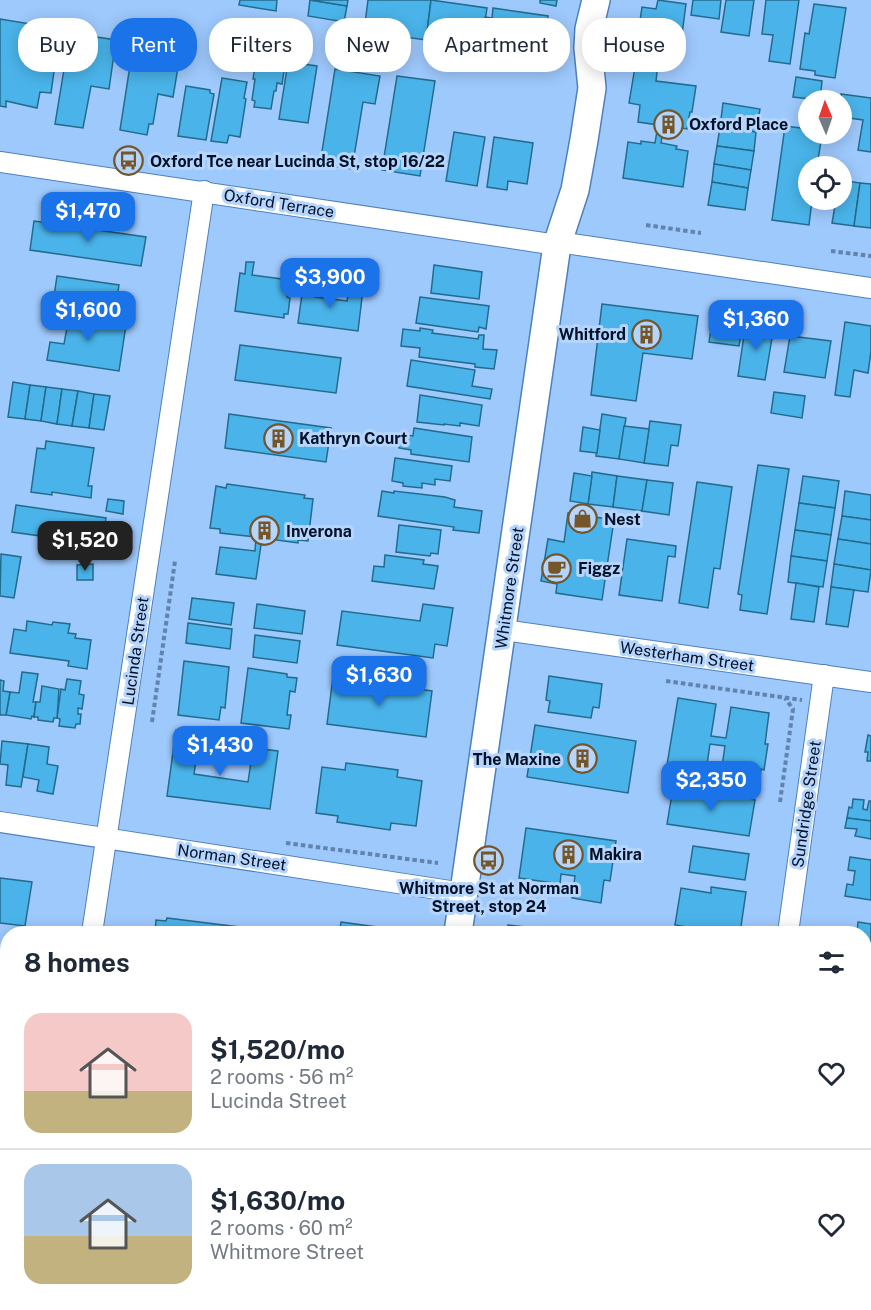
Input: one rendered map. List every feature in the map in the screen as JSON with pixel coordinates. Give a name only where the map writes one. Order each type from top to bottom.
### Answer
[{"type":"street","name":"Whitmore Street","points":[[459,926],[557,244],[562,154],[576,104],[572,41],[587,4]]},
{"type":"street","name":"Oxford Terrace","points":[[0,162],[871,288]]},
{"type":"street","name":"Lucinda Street","points":[[93,926],[204,191]]},
{"type":"street","name":"Westerham Street","points":[[503,630],[871,682]]},
{"type":"street","name":"Sundridge Street","points":[[789,926],[825,675]]},
{"type":"street","name":"Norman Street","points":[[0,822],[463,892]]},
{"type":"path","points":[[646,225],[701,233]]},
{"type":"path","points":[[831,250],[871,256]]},
{"type":"path","points":[[152,722],[175,561]]},
{"type":"path","points":[[666,681],[802,700]]},
{"type":"path","points":[[780,802],[793,709],[784,698]]},
{"type":"path","points":[[286,843],[438,863]]},
{"type":"building","points":[[240,0],[277,0],[276,11],[239,5]]},
{"type":"building","points":[[310,0],[347,6],[345,18],[325,19],[308,16]]},
{"type":"building","points":[[310,0],[348,0],[347,6]]},
{"type":"building","points":[[368,0],[431,0],[429,18],[423,18],[423,40],[411,38],[411,18],[366,18]]},
{"type":"building","points":[[431,0],[487,8],[486,18],[429,18]]},
{"type":"building","points":[[540,0],[557,0],[556,6],[540,3]]},
{"type":"building","points":[[658,0],[686,4],[684,18],[640,18],[642,7],[656,9]]},
{"type":"building","points":[[693,0],[721,0],[719,19],[691,15]]},
{"type":"building","points":[[726,0],[754,0],[749,36],[721,32]]},
{"type":"building","points":[[766,0],[799,0],[790,64],[769,61],[773,35],[762,34]]},
{"type":"building","points":[[814,4],[846,8],[835,78],[815,75],[815,71],[800,69],[805,33],[809,34]]},
{"type":"building","points":[[493,8],[548,16],[548,18],[492,18]]},
{"type":"building","points":[[0,19],[18,22],[18,72],[54,72],[51,93],[40,92],[37,108],[6,101],[6,107],[0,106]]},
{"type":"building","points":[[98,37],[110,39],[111,72],[109,89],[91,86],[83,128],[55,124],[64,72],[98,72]]},
{"type":"building","points":[[313,65],[317,66],[308,123],[279,119],[286,72],[313,72]]},
{"type":"building","points":[[129,72],[177,72],[173,97],[158,94],[153,124],[149,124],[147,135],[120,130]]},
{"type":"building","points":[[254,72],[284,72],[282,84],[277,83],[276,91],[274,91],[271,109],[254,107],[255,101],[252,100],[255,79],[253,79]]},
{"type":"building","points":[[335,72],[380,76],[375,104],[363,102],[352,169],[320,164]]},
{"type":"building","name":"Oxford Place","points":[[634,72],[657,72],[656,81],[696,86],[687,129],[664,125],[661,143],[688,151],[683,187],[623,178],[628,142],[655,143],[658,125],[638,122],[640,105],[629,103]]},
{"type":"building","points":[[397,76],[435,81],[420,176],[382,170]]},
{"type":"building","points":[[796,77],[822,81],[821,90],[798,90],[798,98],[793,97]]},
{"type":"building","points":[[222,78],[247,82],[240,137],[229,135],[227,143],[211,141]]},
{"type":"building","points":[[186,86],[210,90],[210,93],[214,94],[206,140],[178,136]]},
{"type":"building","points":[[852,95],[871,98],[871,152],[858,150],[863,120],[852,118]]},
{"type":"building","points":[[723,103],[760,109],[756,132],[720,127]]},
{"type":"building","points":[[785,126],[798,128],[798,144],[821,144],[819,156],[798,156],[798,210],[811,210],[809,225],[772,220]]},
{"type":"building","points":[[720,127],[756,132],[754,151],[717,146]]},
{"type":"building","points":[[454,132],[485,137],[477,186],[446,181]]},
{"type":"building","points":[[494,137],[533,143],[527,184],[508,181],[507,190],[487,187]]},
{"type":"building","points":[[717,146],[754,151],[751,170],[714,164]]},
{"type":"building","points":[[714,164],[751,170],[748,188],[712,182]]},
{"type":"building","points":[[712,182],[748,188],[745,210],[708,205]]},
{"type":"building","points":[[852,182],[860,183],[854,226],[832,223],[834,210],[852,210]]},
{"type":"building","points":[[860,183],[871,184],[871,228],[854,226]]},
{"type":"building","points":[[34,221],[146,237],[141,266],[30,250]]},
{"type":"building","points":[[246,262],[254,262],[252,275],[289,280],[288,314],[284,314],[284,318],[235,311],[240,273],[245,274]]},
{"type":"building","points":[[434,265],[482,272],[479,299],[431,293]]},
{"type":"building","points":[[57,276],[119,285],[115,312],[53,303]]},
{"type":"building","points":[[304,279],[317,281],[315,297],[347,301],[349,287],[363,289],[358,331],[298,323]]},
{"type":"building","points":[[420,297],[489,306],[486,329],[479,327],[478,332],[416,323]]},
{"type":"building","name":"Whitford","points":[[602,304],[698,316],[692,359],[643,353],[636,401],[591,395]]},
{"type":"building","points":[[52,305],[71,308],[70,316],[126,325],[119,371],[47,360],[50,342],[64,344],[68,322],[51,319]]},
{"type":"building","points":[[714,310],[744,315],[739,346],[709,342]]},
{"type":"building","points":[[746,322],[774,326],[765,380],[738,376]]},
{"type":"building","points":[[845,322],[871,326],[868,373],[854,370],[850,397],[835,395]]},
{"type":"building","points":[[420,328],[433,330],[432,333],[478,339],[479,335],[484,335],[483,349],[497,350],[494,369],[475,367],[475,364],[419,357],[420,348],[401,346],[403,329],[420,331]]},
{"type":"building","points":[[790,336],[831,341],[825,378],[784,372]]},
{"type":"building","points":[[240,345],[341,358],[336,393],[235,380]]},
{"type":"building","points":[[411,360],[475,370],[472,386],[492,389],[490,399],[407,386]]},
{"type":"building","points":[[13,382],[30,385],[25,419],[8,417]]},
{"type":"building","points":[[30,385],[46,387],[41,421],[25,419]]},
{"type":"building","points":[[46,387],[62,389],[57,424],[41,421]]},
{"type":"building","points":[[62,389],[78,391],[72,426],[57,424]]},
{"type":"building","points":[[78,391],[94,394],[89,428],[72,426]]},
{"type":"building","points":[[774,392],[805,396],[802,418],[771,413]]},
{"type":"building","points":[[94,394],[110,396],[104,430],[89,428]]},
{"type":"building","points":[[420,395],[482,405],[479,426],[417,422]]},
{"type":"building","name":"Kathryn Court","points":[[229,414],[331,428],[326,462],[225,448]]},
{"type":"building","points":[[602,414],[626,418],[619,459],[596,456]]},
{"type":"building","points":[[650,421],[681,425],[678,446],[671,445],[668,466],[644,463]]},
{"type":"building","points":[[624,426],[649,429],[644,463],[619,459]]},
{"type":"building","points":[[583,427],[600,430],[597,453],[580,451]]},
{"type":"building","points":[[414,428],[472,437],[469,462],[411,454],[411,450],[399,448],[401,434],[413,436]]},
{"type":"building","points":[[46,441],[94,448],[88,486],[92,486],[91,498],[52,492],[52,495],[31,492],[37,448],[45,449]]},
{"type":"building","points":[[395,458],[452,466],[450,481],[435,479],[435,485],[422,483],[422,488],[403,486],[403,483],[392,481]]},
{"type":"building","points":[[758,465],[789,469],[767,614],[740,610],[742,595],[738,594]]},
{"type":"building","points":[[592,472],[617,476],[613,507],[588,504]]},
{"type":"building","points":[[574,473],[592,476],[588,504],[570,501]]},
{"type":"building","points":[[617,476],[647,480],[642,511],[613,507]]},
{"type":"building","points":[[803,476],[839,481],[835,508],[799,503]]},
{"type":"building","points":[[647,480],[673,483],[669,515],[642,511]]},
{"type":"building","points":[[697,482],[732,487],[720,569],[714,568],[708,608],[679,603]]},
{"type":"building","name":"Inverona","points":[[227,484],[305,495],[304,498],[313,499],[308,541],[298,540],[298,543],[262,538],[256,579],[216,574],[220,547],[255,551],[256,537],[220,533],[220,529],[210,528],[216,486],[226,488]]},
{"type":"building","points":[[382,491],[445,497],[455,500],[454,507],[482,511],[479,533],[378,516]]},
{"type":"building","points":[[845,491],[871,495],[871,520],[842,516]]},
{"type":"building","points":[[108,499],[124,501],[123,514],[106,511]]},
{"type":"building","points":[[799,503],[835,508],[831,535],[795,530]]},
{"type":"building","points":[[16,505],[106,518],[101,553],[68,548],[69,540],[12,532]]},
{"type":"building","points":[[568,513],[614,520],[602,600],[556,593],[557,584],[541,581],[548,539],[564,542]]},
{"type":"building","points":[[842,516],[871,520],[871,544],[838,539]]},
{"type":"building","points":[[399,525],[441,530],[438,554],[431,553],[430,556],[396,552]]},
{"type":"building","points":[[795,530],[831,535],[827,561],[791,556]]},
{"type":"building","points":[[627,539],[676,546],[675,557],[668,556],[662,601],[619,595]]},
{"type":"building","points":[[838,539],[871,544],[871,570],[834,564]]},
{"type":"building","points":[[1,554],[21,557],[14,598],[0,596]]},
{"type":"building","points":[[385,555],[424,560],[423,564],[438,566],[434,589],[372,581],[374,566],[384,567]]},
{"type":"building","points":[[791,556],[827,561],[823,587],[788,582]]},
{"type":"building","points":[[93,564],[93,580],[77,580],[77,565]]},
{"type":"building","points":[[834,564],[871,570],[868,592],[831,587]]},
{"type":"building","points":[[796,583],[819,587],[814,622],[791,619]]},
{"type":"building","points":[[831,587],[854,590],[848,627],[826,624]]},
{"type":"building","points":[[192,598],[234,603],[231,625],[189,619]]},
{"type":"building","points":[[257,604],[305,611],[302,634],[254,628]]},
{"type":"building","points":[[423,604],[453,608],[447,646],[435,644],[433,658],[337,645],[342,611],[420,621]]},
{"type":"building","points":[[27,621],[52,625],[53,622],[70,624],[68,633],[76,634],[75,638],[91,640],[87,669],[68,666],[69,661],[10,653],[14,629],[26,631]]},
{"type":"building","points":[[188,623],[232,629],[230,649],[186,643]]},
{"type":"building","points":[[255,635],[300,641],[297,663],[253,657]]},
{"type":"building","points":[[184,661],[229,667],[225,708],[221,707],[219,720],[178,715]]},
{"type":"building","points":[[248,668],[287,674],[287,677],[297,678],[295,692],[290,691],[287,715],[291,715],[289,729],[241,723]]},
{"type":"building","points":[[22,672],[38,674],[33,702],[36,702],[34,717],[32,716],[31,719],[6,715],[10,692],[19,693]]},
{"type":"building","points":[[549,676],[602,684],[599,708],[593,707],[591,718],[548,712],[550,701],[546,700]]},
{"type":"building","points":[[333,677],[432,691],[426,737],[327,724]]},
{"type":"building","points":[[67,679],[81,681],[79,694],[84,695],[82,709],[78,708],[78,714],[81,714],[80,724],[76,724],[75,728],[59,726],[60,719],[57,718],[61,689],[65,690]]},
{"type":"building","points":[[0,680],[4,681],[3,691],[10,692],[6,715],[0,715]]},
{"type":"building","points":[[42,686],[59,689],[57,718],[54,718],[53,722],[38,720],[38,717],[34,717],[36,702],[40,702]]},
{"type":"building","points":[[678,698],[716,704],[711,736],[726,738],[731,707],[769,713],[765,744],[768,744],[764,770],[761,769],[760,778],[721,773],[725,746],[710,744],[706,771],[667,765]]},
{"type":"building","name":"The Maxine","points":[[535,725],[636,741],[628,793],[527,777]]},
{"type":"building","points":[[176,730],[200,733],[194,774],[248,782],[253,748],[278,751],[270,809],[167,796]]},
{"type":"building","points":[[868,735],[871,736],[871,761],[867,761],[868,752],[865,752]]},
{"type":"building","points":[[2,741],[28,744],[21,787],[6,785],[8,765],[0,764]]},
{"type":"building","points":[[28,744],[49,747],[47,764],[58,766],[53,794],[37,791],[39,780],[23,777]]},
{"type":"building","points":[[346,763],[398,770],[397,777],[422,781],[416,826],[391,823],[390,830],[337,822],[338,816],[316,813],[322,767],[345,770]]},
{"type":"building","points":[[673,788],[755,800],[749,836],[667,824]]},
{"type":"building","points":[[853,799],[864,800],[863,809],[867,810],[869,801],[871,801],[871,821],[847,818]]},
{"type":"building","points":[[847,818],[871,821],[871,839],[855,836],[857,829],[845,828]]},
{"type":"building","name":"Makira","points":[[526,828],[616,841],[610,881],[604,880],[601,903],[572,898],[575,876],[561,874],[560,884],[519,878]]},
{"type":"building","points":[[693,846],[749,854],[745,880],[689,872]]},
{"type":"building","points":[[850,857],[871,860],[871,900],[845,896],[847,884],[853,885],[855,871],[848,870]]},
{"type":"building","points":[[0,878],[32,882],[25,926],[0,923]]},
{"type":"building","points":[[711,887],[746,892],[741,926],[675,925],[681,888],[711,893]]},
{"type":"building","points":[[167,918],[231,926],[156,926],[156,920],[166,921]]},
{"type":"building","points":[[341,922],[370,926],[340,926]]},
{"type":"building","points":[[858,922],[871,924],[871,926],[858,926]]},
{"type":"place","name":"Oxford Place","points":[[668,124]]},
{"type":"place","name":"Oxford Tce near Lucinda St, stop 16/22","points":[[129,161]]},
{"type":"place","name":"Whitford","points":[[647,334]]},
{"type":"place","name":"Kathryn Court","points":[[278,438]]},
{"type":"place","name":"Nest","points":[[583,519]]},
{"type":"place","name":"Inverona","points":[[265,531]]},
{"type":"place","name":"Figgz","points":[[557,568]]},
{"type":"place","name":"The Maxine","points":[[582,759]]},
{"type":"place","name":"Makira","points":[[568,854]]},
{"type":"place","name":"Whitmore St at Norman Street, stop 24","points":[[489,860]]}]
